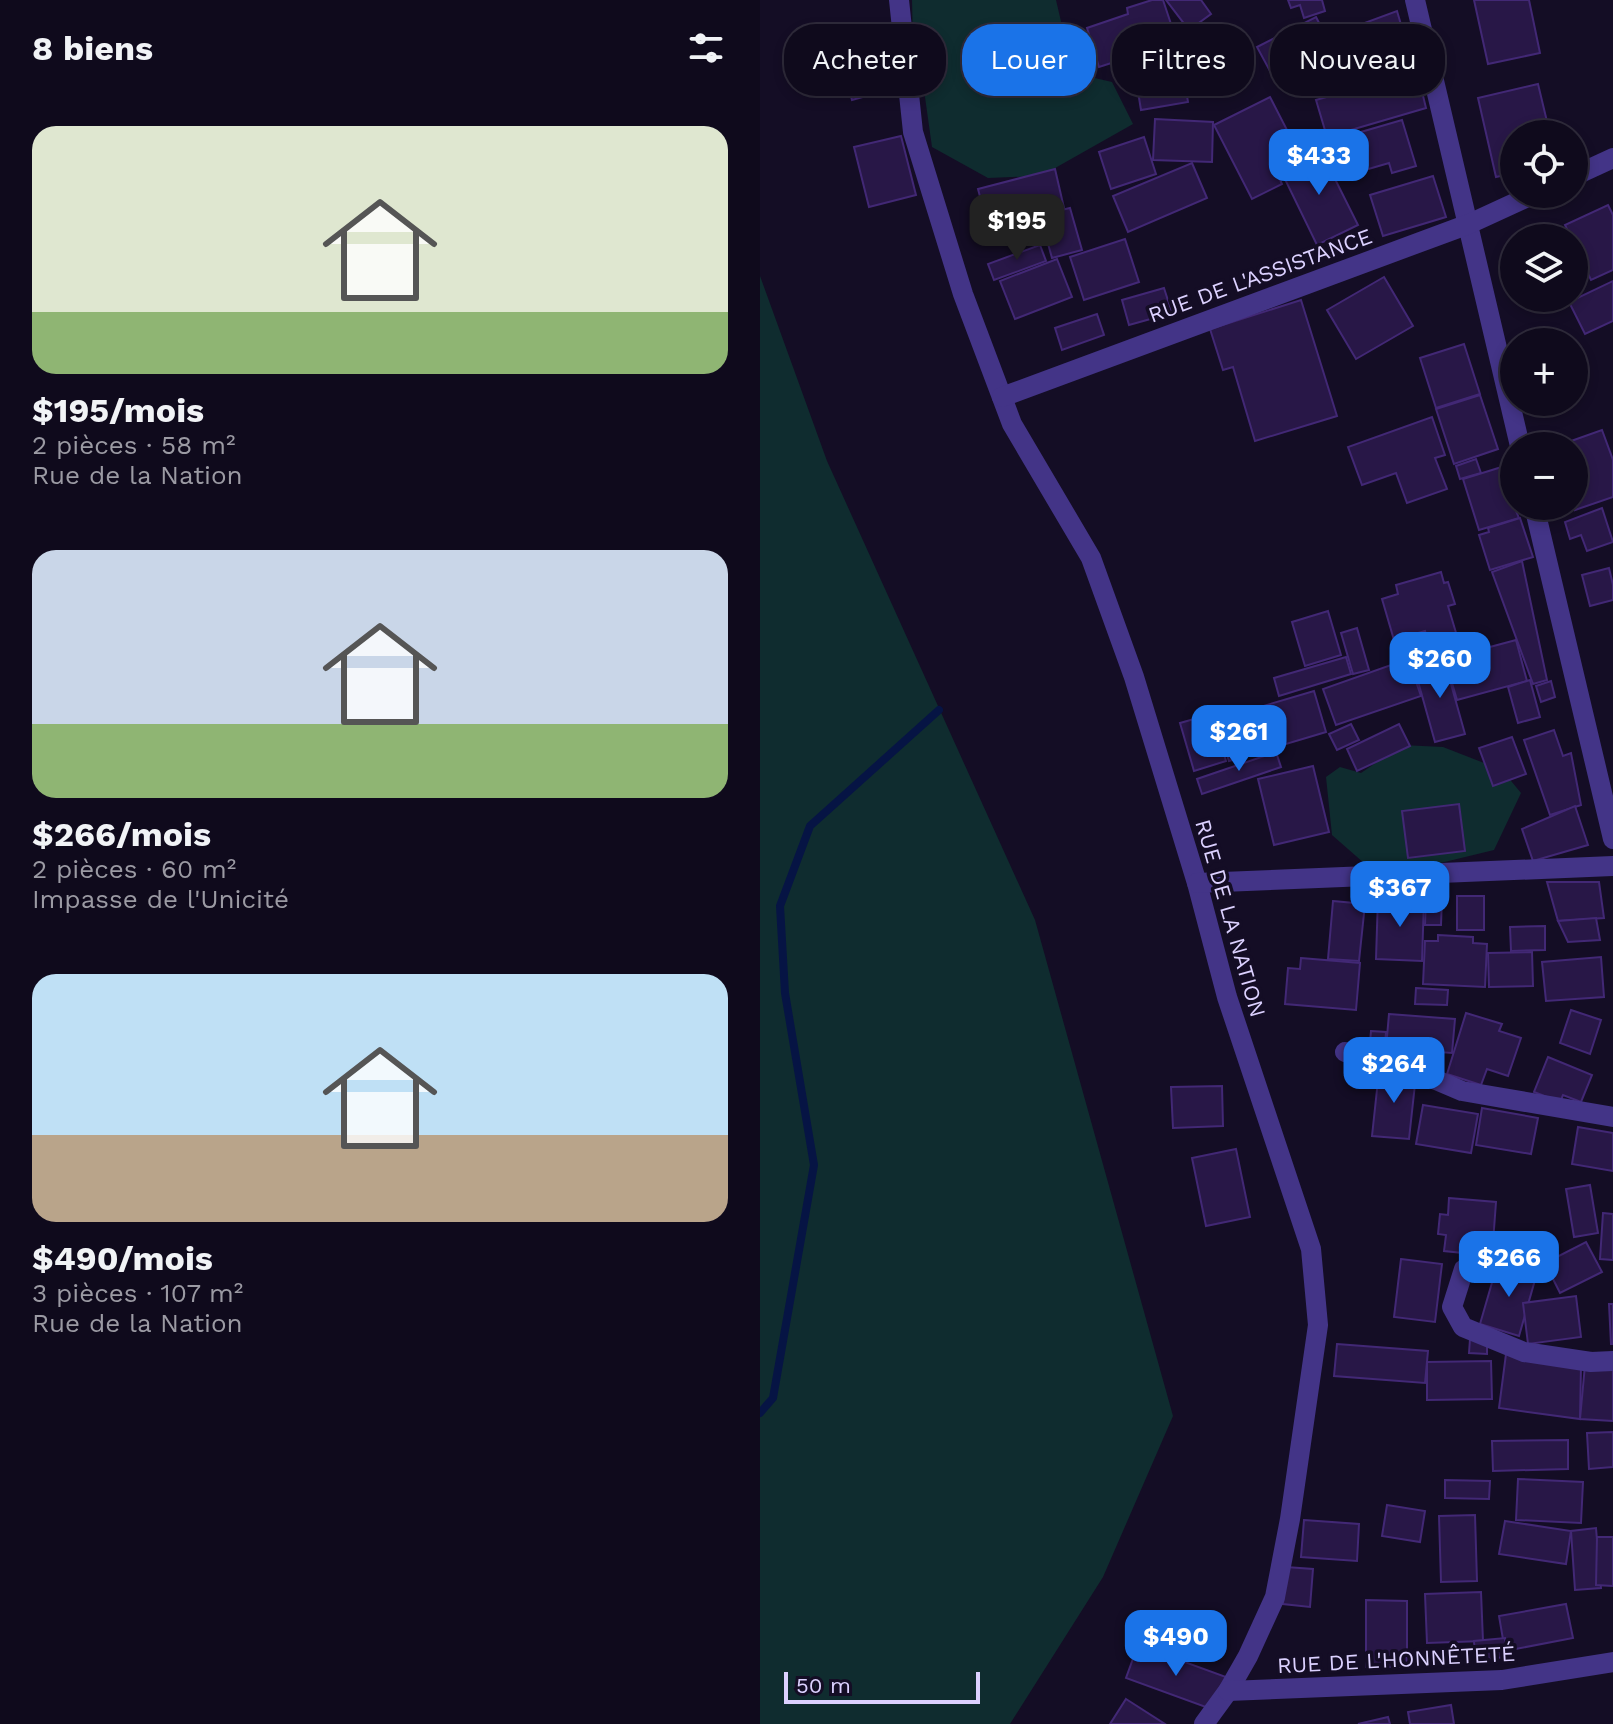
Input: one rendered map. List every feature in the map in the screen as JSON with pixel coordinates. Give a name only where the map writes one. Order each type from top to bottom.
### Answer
[{"type":"street","name":"RUE DE LA NATION","points":[[899,0],[913,132],[963,294],[1012,424],[1091,558],[1134,677],[1197,883],[1227,997],[1311,1249],[1318,1325],[1290,1519],[1275,1597],[1248,1656],[1204,1724]]},
{"type":"street","points":[[1415,0],[1517,432]]},
{"type":"street","points":[[1588,170],[1613,158]]},
{"type":"street","name":"RUE DE L'ASSISTANCE","points":[[1002,397],[1469,224],[1504,208]]},
{"type":"street","points":[[1537,520],[1613,839]]},
{"type":"street","points":[[1197,883],[1613,866]]},
{"type":"street","points":[[1345,1052],[1408,1068],[1462,1091],[1613,1117]]},
{"type":"street","points":[[1464,1269],[1452,1307],[1463,1327],[1524,1352],[1591,1362],[1613,1361]]},
{"type":"street","name":"RUE DE L'HONNÊTETÉ","points":[[1228,1691],[1502,1680],[1613,1662]]},
{"type":"green space","points":[[912,0],[1056,0],[1062,24],[962,24],[962,96],[1096,96],[1096,78],[1112,82],[1112,96],[1119,96],[1133,124],[1041,176],[988,178],[932,147],[925,96],[946,96],[946,24],[913,24]]},
{"type":"green space","points":[[760,276],[827,461],[1035,920],[1173,1416],[1103,1577],[1010,1724],[760,1724]]},
{"type":"green space","points":[[1402,745],[1443,747],[1502,770],[1521,793],[1494,850],[1428,866],[1364,863],[1332,835],[1326,777],[1340,767],[1361,773]]},
{"type":"building","points":[[1163,0],[1171,24],[1112,24],[1112,63],[1099,67],[1096,25],[1128,14],[1127,8]]},
{"type":"building","points":[[1166,0],[1201,0],[1211,14],[1197,24],[1184,24]]},
{"type":"building","points":[[1288,0],[1322,0],[1325,11],[1304,18],[1300,5],[1291,8]]},
{"type":"building","points":[[1474,0],[1529,0],[1540,53],[1488,64]]},
{"type":"building","points":[[1397,11],[1401,24],[1362,24]]},
{"type":"building","points":[[1316,17],[1320,24],[1302,24]]},
{"type":"building","points":[[1270,40],[1270,71],[1257,47]]},
{"type":"building","points":[[1538,84],[1547,120],[1500,120],[1500,176],[1496,177],[1478,98]]},
{"type":"building","points":[[1139,96],[1187,96],[1188,102],[1141,110]]},
{"type":"building","points":[[1330,96],[1423,96],[1426,108],[1327,137],[1316,100]]},
{"type":"building","points":[[1270,97],[1287,130],[1281,133],[1287,146],[1280,149],[1287,163],[1275,169],[1282,184],[1252,199],[1214,125]]},
{"type":"building","points":[[1155,119],[1213,122],[1212,162],[1153,160]]},
{"type":"building","points":[[1402,120],[1416,166],[1392,173],[1389,163],[1365,170],[1354,134]]},
{"type":"building","points":[[901,136],[916,195],[869,207],[854,147]]},
{"type":"building","points":[[1144,137],[1156,174],[1111,189],[1099,152]]},
{"type":"building","points":[[1320,149],[1358,225],[1317,245],[1280,169]]},
{"type":"building","points":[[1192,163],[1207,198],[1128,232],[1113,196]]},
{"type":"building","points":[[1055,169],[1064,208],[988,227],[978,189]]},
{"type":"building","points":[[1433,176],[1446,217],[1383,236],[1370,195]]},
{"type":"building","points":[[1608,205],[1613,215],[1613,270],[1591,280],[1588,274],[1588,224],[1567,224]]},
{"type":"building","points":[[1070,208],[1082,250],[1052,258],[1040,215]]},
{"type":"building","points":[[1125,239],[1139,282],[1084,300],[1070,257]]},
{"type":"building","points":[[1040,245],[1046,261],[994,280],[988,264]]},
{"type":"building","points":[[1057,259],[1072,297],[1015,319],[1000,281]]},
{"type":"building","points":[[1384,277],[1413,326],[1356,359],[1327,310]]},
{"type":"building","points":[[1613,281],[1613,321],[1588,333],[1588,328],[1582,328],[1574,312],[1588,312],[1588,293]]},
{"type":"building","points":[[1164,288],[1172,313],[1129,325],[1122,300]]},
{"type":"building","points":[[1301,300],[1337,416],[1255,441],[1233,367],[1223,370],[1210,329]]},
{"type":"building","points":[[1097,314],[1104,335],[1062,350],[1055,328]]},
{"type":"building","points":[[1464,344],[1480,394],[1436,408],[1420,358]]},
{"type":"building","points":[[1480,395],[1498,449],[1454,464],[1436,409]]},
{"type":"building","points":[[1432,417],[1445,455],[1435,458],[1447,489],[1407,503],[1396,473],[1362,485],[1348,447]]},
{"type":"building","points":[[1602,430],[1613,460],[1613,497],[1588,506],[1588,435]]},
{"type":"building","points":[[1476,459],[1481,473],[1460,479],[1456,466]]},
{"type":"building","points":[[1500,467],[1500,520],[1512,520],[1479,530],[1463,479]]},
{"type":"building","points":[[1602,508],[1613,542],[1587,551],[1581,535],[1570,539],[1565,522],[1588,520],[1588,513]]},
{"type":"building","points":[[1521,520],[1533,557],[1490,570],[1479,535],[1489,532],[1488,528]]},
{"type":"building","points":[[1522,561],[1547,680],[1533,684],[1492,572]]},
{"type":"building","points":[[1609,568],[1613,600],[1590,606],[1582,575]]},
{"type":"building","points":[[1441,572],[1444,583],[1448,582],[1455,604],[1448,606],[1457,636],[1429,644],[1425,631],[1394,640],[1382,599],[1398,594],[1396,585]]},
{"type":"building","points":[[1328,611],[1341,655],[1305,666],[1292,622]]},
{"type":"building","points":[[1357,628],[1369,670],[1353,674],[1341,633]]},
{"type":"building","points":[[1516,640],[1527,681],[1457,700],[1445,659]]},
{"type":"building","points":[[1346,657],[1351,674],[1279,696],[1274,678]]},
{"type":"building","points":[[1408,659],[1421,696],[1336,725],[1323,689]]},
{"type":"building","points":[[1444,659],[1465,734],[1435,742],[1414,667]]},
{"type":"building","points":[[1530,680],[1540,717],[1518,723],[1508,687]]},
{"type":"building","points":[[1551,681],[1555,697],[1541,702],[1536,686]]},
{"type":"building","points":[[1314,691],[1326,732],[1229,761],[1216,720]]},
{"type":"building","points":[[1212,714],[1226,761],[1194,771],[1180,723]]},
{"type":"building","points":[[1351,724],[1359,740],[1337,750],[1329,734]]},
{"type":"building","points":[[1399,724],[1410,746],[1357,771],[1347,749]]},
{"type":"building","points":[[1554,730],[1563,756],[1571,753],[1581,805],[1550,815],[1524,740]]},
{"type":"building","points":[[1512,737],[1526,774],[1493,786],[1479,748]]},
{"type":"building","points":[[1276,752],[1281,767],[1202,794],[1197,779]]},
{"type":"building","points":[[1313,766],[1329,832],[1274,845],[1258,779]]},
{"type":"building","points":[[1459,804],[1465,851],[1408,858],[1402,811]]},
{"type":"building","points":[[1575,806],[1588,845],[1533,861],[1522,829]]},
{"type":"building","points":[[1547,882],[1599,882],[1604,918],[1558,921]]},
{"type":"building","points":[[1457,896],[1484,896],[1484,930],[1457,930]]},
{"type":"building","points":[[1378,897],[1424,899],[1422,961],[1376,959]]},
{"type":"building","points":[[1426,897],[1442,897],[1441,925],[1425,925]]},
{"type":"building","points":[[1333,901],[1365,904],[1359,961],[1328,959]]},
{"type":"building","points":[[1596,918],[1600,940],[1568,942],[1558,921]]},
{"type":"building","points":[[1545,926],[1545,950],[1511,951],[1510,927]]},
{"type":"building","points":[[1438,935],[1473,937],[1473,943],[1487,944],[1485,987],[1423,984],[1425,941],[1438,941]]},
{"type":"building","points":[[1532,952],[1533,986],[1489,987],[1488,953]]},
{"type":"building","points":[[1601,957],[1604,997],[1546,1001],[1542,962]]},
{"type":"building","points":[[1301,958],[1360,963],[1356,1010],[1285,1004],[1288,968],[1300,969]]},
{"type":"building","points":[[1416,988],[1448,990],[1447,1005],[1415,1004]]},
{"type":"building","points":[[1571,1010],[1601,1020],[1590,1054],[1560,1043]]},
{"type":"building","points":[[1466,1013],[1502,1024],[1499,1031],[1521,1038],[1508,1076],[1487,1069],[1481,1085],[1447,1074]]},
{"type":"building","points":[[1389,1014],[1455,1019],[1452,1053],[1386,1048]]},
{"type":"building","points":[[1371,1031],[1386,1032],[1384,1057],[1369,1055]]},
{"type":"building","points":[[1548,1057],[1592,1075],[1581,1102],[1563,1095],[1560,1102],[1534,1092]]},
{"type":"building","points":[[1379,1071],[1416,1075],[1409,1139],[1372,1136]]},
{"type":"building","points":[[1222,1086],[1223,1126],[1173,1128],[1171,1087]]},
{"type":"building","points":[[1423,1105],[1478,1114],[1471,1153],[1416,1144]]},
{"type":"building","points":[[1482,1108],[1538,1118],[1531,1154],[1476,1145]]},
{"type":"building","points":[[1578,1127],[1613,1133],[1613,1171],[1572,1164]]},
{"type":"building","points":[[1236,1149],[1250,1217],[1206,1226],[1192,1158]]},
{"type":"building","points":[[1590,1185],[1598,1233],[1574,1237],[1566,1189]]},
{"type":"building","points":[[1449,1198],[1496,1202],[1492,1256],[1444,1251],[1446,1235],[1438,1234],[1440,1214],[1448,1215]]},
{"type":"building","points":[[1603,1213],[1613,1214],[1613,1260],[1600,1259]]},
{"type":"building","points":[[1586,1242],[1602,1272],[1560,1293],[1545,1263]]},
{"type":"building","points":[[1401,1259],[1442,1264],[1435,1322],[1394,1317]]},
{"type":"building","points":[[1498,1262],[1537,1273],[1519,1336],[1480,1324]]},
{"type":"building","points":[[1576,1296],[1581,1337],[1528,1344],[1523,1303]]},
{"type":"building","points":[[1609,1304],[1613,1304],[1613,1344],[1611,1344]]},
{"type":"building","points":[[1470,1339],[1487,1340],[1487,1354],[1469,1353]]},
{"type":"building","points":[[1337,1344],[1428,1351],[1425,1383],[1334,1376]]},
{"type":"building","points":[[1506,1354],[1581,1365],[1580,1419],[1499,1408]]},
{"type":"building","points":[[1491,1361],[1492,1399],[1427,1400],[1427,1362]]},
{"type":"building","points":[[1585,1365],[1613,1367],[1613,1421],[1580,1419]]},
{"type":"building","points":[[1613,1432],[1613,1467],[1589,1469],[1587,1433]]},
{"type":"building","points":[[1568,1440],[1568,1469],[1493,1471],[1492,1441]]},
{"type":"building","points":[[1518,1479],[1583,1482],[1581,1523],[1516,1520]]},
{"type":"building","points":[[1445,1480],[1490,1481],[1489,1499],[1445,1498]]},
{"type":"building","points":[[1387,1505],[1425,1511],[1420,1542],[1382,1536]]},
{"type":"building","points":[[1475,1515],[1477,1581],[1441,1582],[1439,1516]]},
{"type":"building","points":[[1304,1520],[1359,1524],[1357,1561],[1301,1557]]},
{"type":"building","points":[[1505,1521],[1571,1531],[1566,1564],[1499,1554]]},
{"type":"building","points":[[1596,1528],[1601,1588],[1575,1590],[1571,1531]]},
{"type":"building","points":[[1597,1537],[1613,1537],[1613,1586],[1596,1585]]},
{"type":"building","points":[[1286,1567],[1313,1569],[1310,1607],[1283,1604]]},
{"type":"building","points":[[1481,1592],[1483,1641],[1427,1643],[1425,1594]]},
{"type":"building","points":[[1366,1600],[1407,1601],[1407,1667],[1366,1667]]},
{"type":"building","points":[[1566,1604],[1573,1638],[1505,1651],[1499,1616]]},
{"type":"building","points":[[1505,1638],[1506,1657],[1475,1660],[1474,1641]]},
{"type":"building","points":[[1138,1645],[1226,1677],[1214,1710],[1126,1678]]},
{"type":"building","points":[[1126,1699],[1165,1724],[1110,1724]]},
{"type":"building","points":[[1451,1705],[1454,1724],[1410,1724],[1408,1712]]},
{"type":"building","points":[[1388,1717],[1390,1724],[1358,1724]]},
{"type":"waterway","points":[[760,1413],[773,1398],[814,1165],[785,993],[780,906],[810,826],[939,710]]}]
